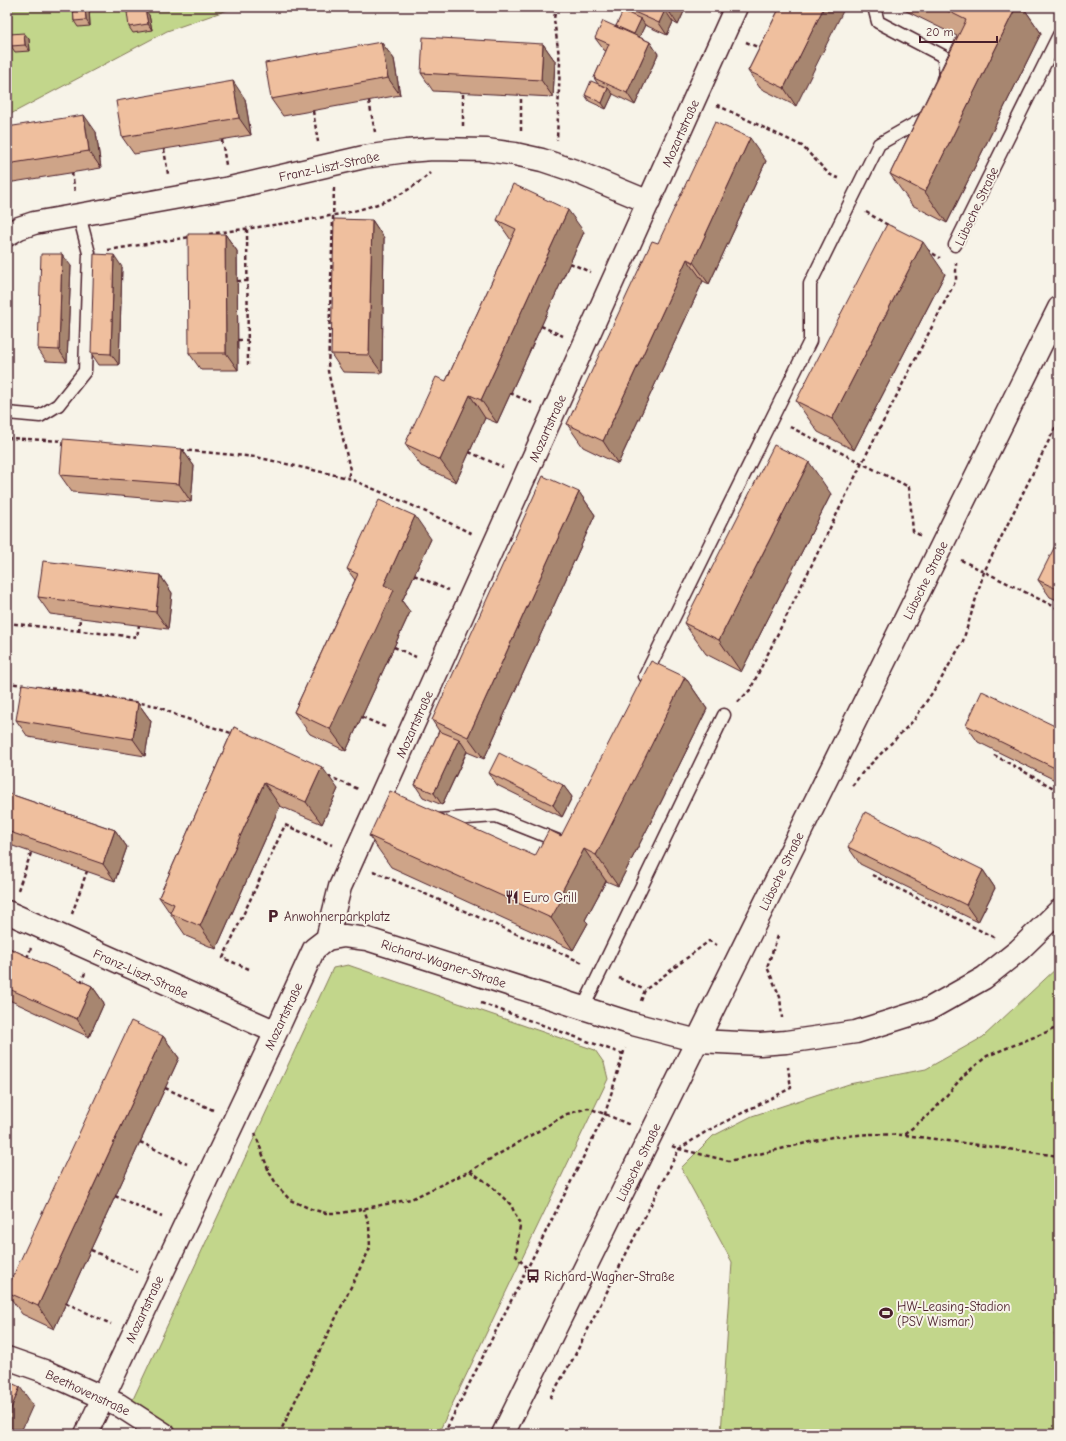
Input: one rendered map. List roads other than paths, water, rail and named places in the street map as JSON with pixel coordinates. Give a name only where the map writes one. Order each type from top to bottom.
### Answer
[{"type":"street","name":"Mozartstraße","points":[[86,1434],[314,949],[327,939],[340,887],[387,794],[736,7]]},
{"type":"street","name":"Franz-Liszt-Straße","points":[[7,235],[19,228],[78,206],[230,188],[334,163],[406,151],[433,149],[459,142],[487,150],[542,160],[572,170],[649,202]]},
{"type":"street","name":"Lübsche Straße","points":[[503,1434],[1059,308]]},
{"type":"street","name":"Richard-Wagner-Straße","points":[[327,939],[344,936],[367,939],[633,1024],[698,1041],[760,1044],[786,1042],[856,1032],[929,1009],[984,978],[1019,950],[1059,911]]},
{"type":"street","name":"Franz-Liszt-Straße","points":[[8,913],[276,1032]]},
{"type":"street","name":"Beethovenstraße","points":[[7,1358],[103,1397],[128,1410],[164,1434]]},
{"type":"lane","points":[[874,7],[878,22],[943,56],[946,73],[937,92]]},
{"type":"lane","name":"Lübsche Straße","points":[[955,245],[1059,35]]},
{"type":"lane","points":[[641,684],[810,341],[810,284],[850,203],[880,144],[924,118],[931,105]]},
{"type":"lane","points":[[7,413],[40,416],[58,405],[85,371],[89,253],[78,206]]},
{"type":"lane","points":[[582,1008],[724,715]]},
{"type":"lane","points":[[425,813],[439,820],[496,816],[562,843],[569,829]]},
{"type":"place","name":"Euro Grill","points":[[512,897]]},
{"type":"place","name":"Anwohnerparkplatz","points":[[273,916]]},
{"type":"place","name":"Richard-Wagner-Straße","points":[[533,1276]]},
{"type":"place","name":"HW-Leasing-Stadion (PSV Wismar)","points":[[886,1313]]}]
